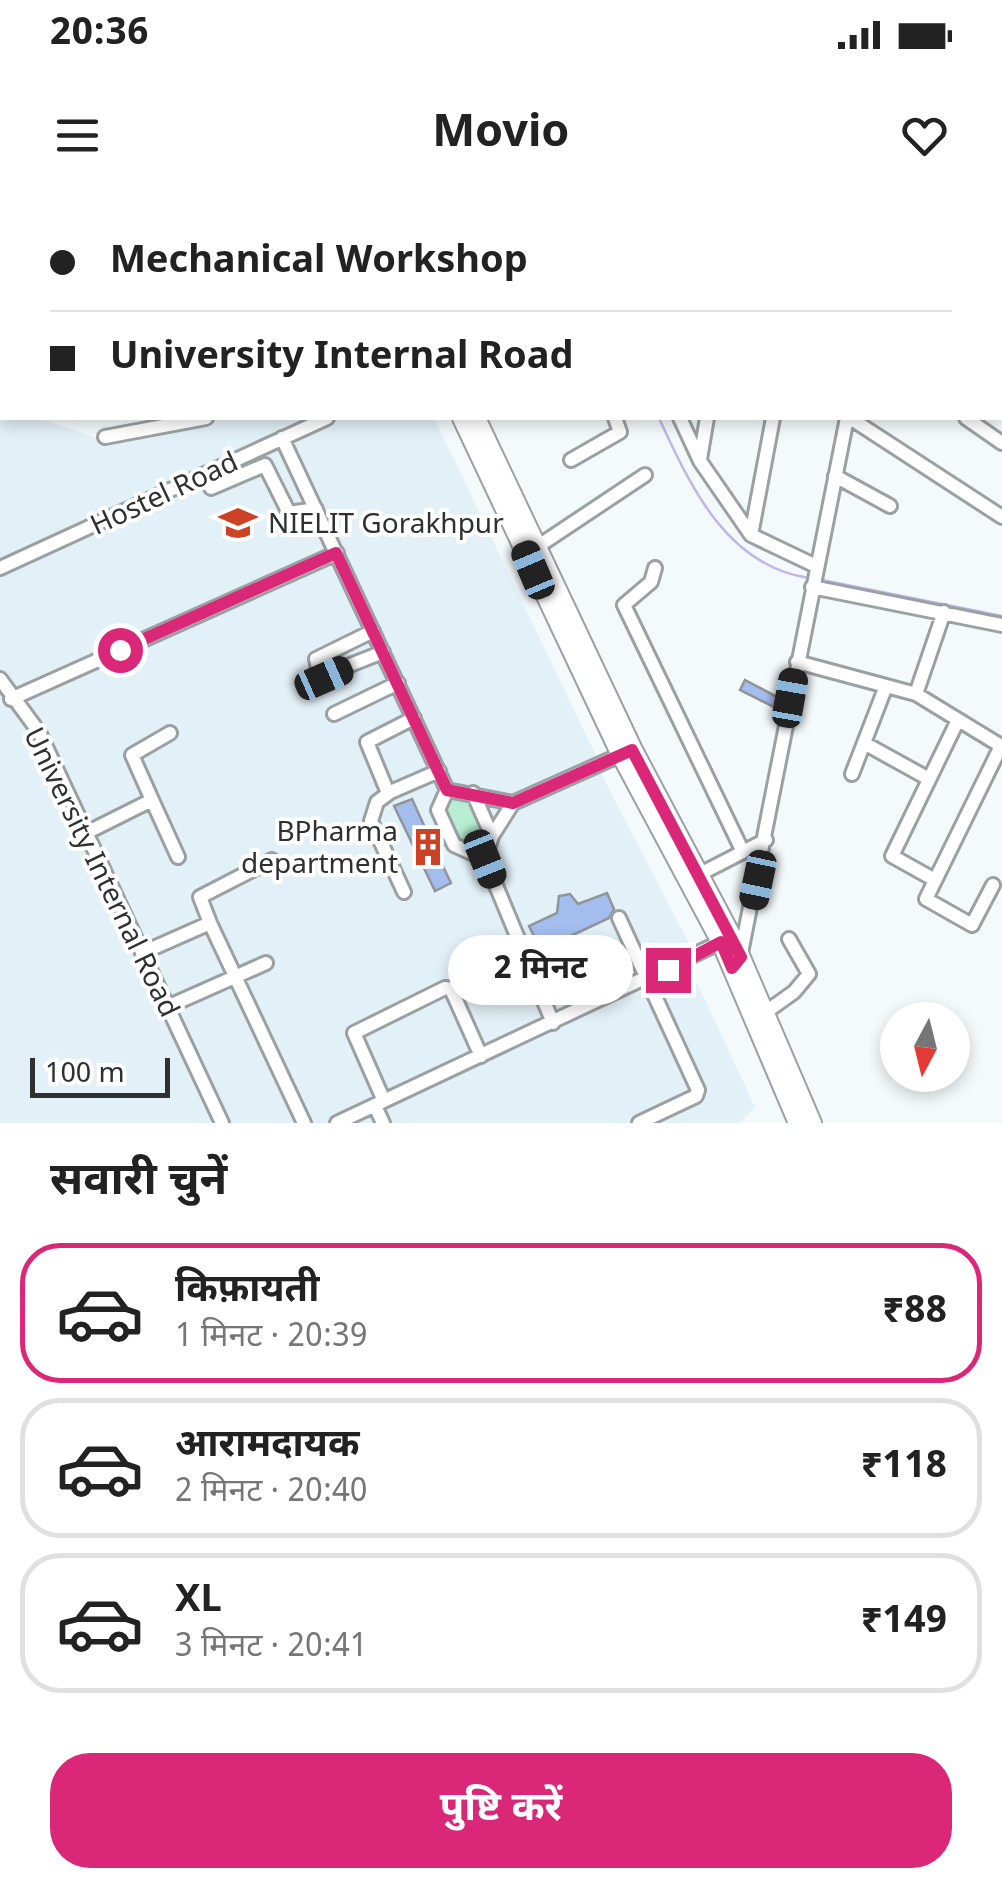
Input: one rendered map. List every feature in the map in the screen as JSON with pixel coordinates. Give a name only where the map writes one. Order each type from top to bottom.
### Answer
[{"type":"highway","points":[[463,420],[721,942],[766,1012],[812,1123]]},
{"type":"highway","points":[[477,420],[627,752],[700,874],[798,1123]]},
{"type":"street","points":[[105,437],[151,423],[184,420]]},
{"type":"street","name":"Hostel Road","points":[[0,568],[323,420]]},
{"type":"street","points":[[571,460],[620,432],[617,420]]},
{"type":"street","points":[[681,420],[700,462],[751,535],[814,578],[1002,624]]},
{"type":"street","points":[[700,462],[707,420]]},
{"type":"street","points":[[751,535],[773,420]]},
{"type":"street","points":[[736,962],[766,840],[797,662],[848,420]]},
{"type":"street","points":[[851,420],[1002,517]]},
{"type":"street","points":[[984,423],[1002,443]]},
{"type":"street","points":[[282,438],[440,771],[447,790],[438,810],[454,845],[485,859]]},
{"type":"street","points":[[212,488],[264,465],[283,504],[295,515],[316,509]]},
{"type":"street","points":[[537,546],[645,474]]},
{"type":"street","points":[[835,476],[890,506]]},
{"type":"street","points":[[4,691],[336,553]]},
{"type":"street","points":[[655,568],[651,582],[624,605],[742,852]]},
{"type":"street","points":[[916,694],[944,612]]},
{"type":"street","points":[[374,631],[316,659],[320,677],[383,652]]},
{"type":"street","points":[[797,662],[916,694],[1001,748],[927,901],[970,925],[992,885]]},
{"type":"street","points":[[334,714],[398,683]]},
{"type":"street","points":[[852,774],[886,686]]},
{"type":"street","name":"University Internal Road","points":[[4,691],[39,732],[222,1123]]},
{"type":"street","points":[[388,793],[367,742],[414,718]]},
{"type":"street","points":[[934,880],[892,856],[958,720]]},
{"type":"street","points":[[170,733],[132,755],[178,857]]},
{"type":"street","points":[[864,743],[929,779]]},
{"type":"street","points":[[553,1023],[485,859],[492,836],[513,803],[627,752]]},
{"type":"street","points":[[404,892],[372,822],[376,804],[388,793],[440,771]]},
{"type":"street","points":[[447,790],[513,803]]},
{"type":"street","points":[[473,793],[492,836]]},
{"type":"street","points":[[86,833],[152,800]]},
{"type":"street","points":[[700,874],[766,840]]},
{"type":"street","points":[[272,860],[200,897],[304,1123]]},
{"type":"street","points":[[620,918],[698,1092],[639,1123]]},
{"type":"street","points":[[142,952],[210,923]]},
{"type":"street","points":[[766,1012],[794,992],[809,974],[789,939]]},
{"type":"street","points":[[338,1123],[721,942]]},
{"type":"street","points":[[167,1007],[266,963]]},
{"type":"street","points":[[384,1123],[354,1033],[446,988],[451,989],[481,1056]]},
{"type":"shaded area","points":[[0,420],[44,420],[97,438],[103,426],[136,431],[180,420],[435,420],[600,764],[597,766],[693,951],[685,957],[755,1107],[740,1123],[0,1123]]},
{"type":"green space","points":[[461,795],[473,798],[486,832],[482,841],[466,847],[450,834],[444,816],[445,802]]},
{"type":"building","points":[[745,680],[781,699],[778,709],[740,690]]},
{"type":"building","name":"BPharma department","points":[[412,799],[427,832],[435,828],[443,846],[435,850],[451,883],[435,891],[394,806]]},
{"type":"building","points":[[607,893],[614,909],[609,918],[541,950],[529,926],[557,913],[559,896],[570,894],[578,904]]},
{"type":"waterway","points":[[660,420],[698,495],[733,540],[780,570],[809,578]]},
{"type":"waterway","points":[[822,580],[1002,616]]},
{"type":"place","name":"NIELIT Gorakhpur","points":[[238,523]]},
{"type":"place","name":"BPharma department","points":[[428,847]]},
{"type":"route","points":[[120,650],[336,553],[447,790],[513,803],[632,750],[741,957],[732,968],[721,942],[668,970]]}]
